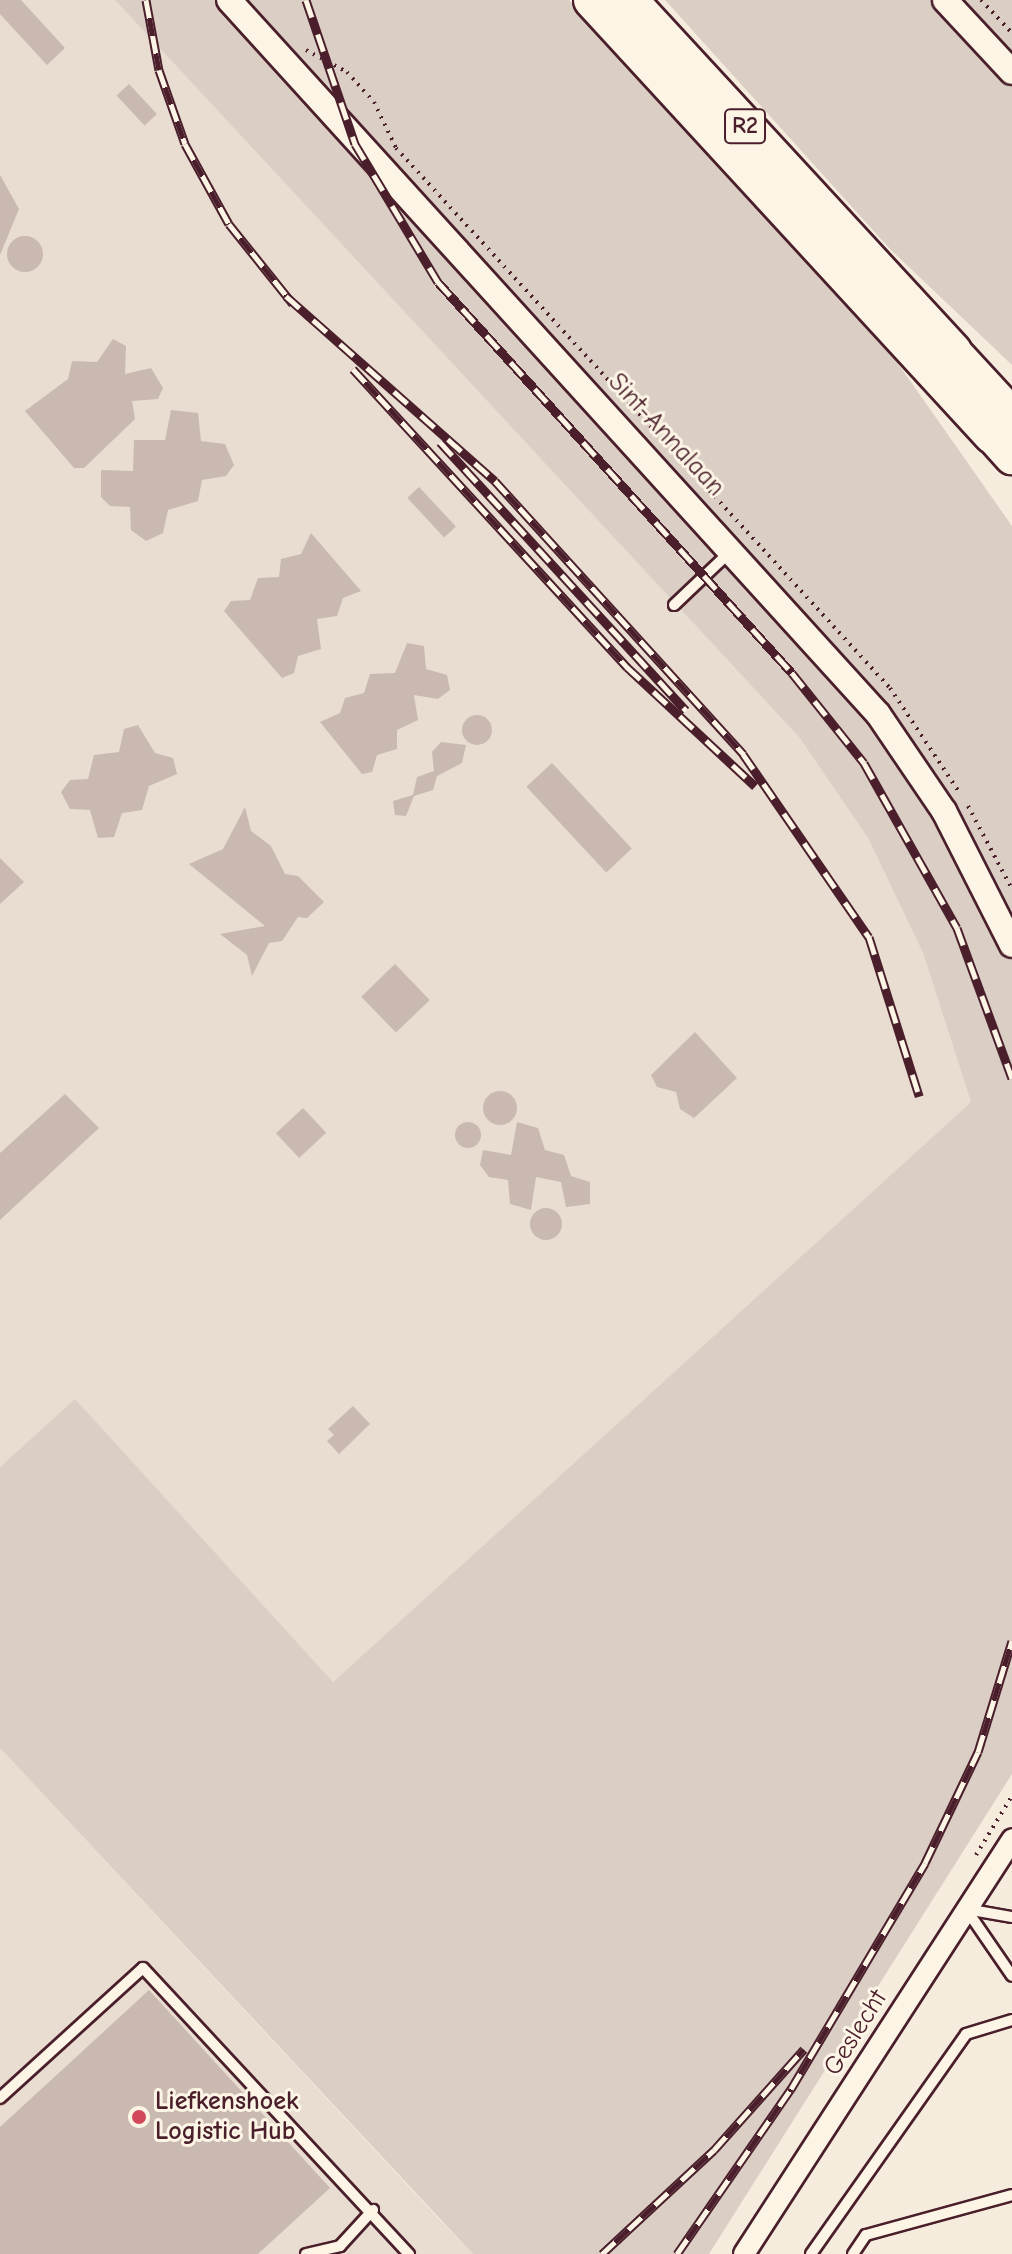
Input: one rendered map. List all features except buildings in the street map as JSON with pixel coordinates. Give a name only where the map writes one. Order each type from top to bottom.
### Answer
[{"type":"highway","name":"R2","points":[[592,0],[1005,436]]},
{"type":"highway","name":"R2","points":[[629,0],[953,351],[1005,436]]},
{"type":"street","name":"Sint-Annalaan","points":[[229,0],[733,549],[913,763],[1012,945]]},
{"type":"street","points":[[945,0],[1012,72]]},
{"type":"street","name":"Geslecht","points":[[744,2254],[1012,1839]]},
{"type":"lane","points":[[674,605],[733,549]]},
{"type":"lane","points":[[966,1909],[1012,1917]]},
{"type":"lane","points":[[966,1909],[1012,1976]]},
{"type":"lane","points":[[0,2098],[143,1968],[373,2210],[409,2254]]},
{"type":"lane","points":[[811,2254],[966,2034],[1012,2020]]},
{"type":"lane","points":[[853,2254],[866,2235],[1012,2195]]},
{"type":"lane","points":[[306,2254],[340,2246],[373,2210]]},
{"type":"path","points":[[981,0],[1012,33]]},
{"type":"shaded area","points":[[0,0],[115,0],[799,737],[868,838],[923,953],[971,1102],[333,1682],[75,1400],[0,1467]]},
{"type":"shaded area","points":[[115,0],[569,0],[892,355],[1012,526],[1012,1774],[709,2254],[473,2254],[0,1748],[0,1467],[75,1399],[333,1682],[971,1102],[923,953],[868,838],[799,737]]},
{"type":"shaded area","points":[[665,0],[1012,0],[1012,365],[890,249]]},
{"type":"shaded area","points":[[0,1748],[436,2216],[473,2254],[0,2254]]},
{"type":"railway","points":[[146,0],[159,70],[185,144],[229,224],[293,304]]},
{"type":"railway","points":[[306,0],[355,144],[438,282],[792,673],[864,763],[957,928],[1012,1078]]},
{"type":"railway","points":[[286,296],[495,481],[743,754],[869,937],[919,1096]]},
{"type":"railway","points":[[353,369],[627,667],[755,786]]},
{"type":"railway","points":[[440,442],[686,710]]},
{"type":"railway","points":[[677,2254],[791,2089],[925,1863],[978,1752],[1012,1641]]},
{"type":"railway","points":[[602,2254],[714,2150],[804,2049]]},
{"type":"place","name":"Liefkenshoek Logistic Hub","points":[[139,2117]]}]
